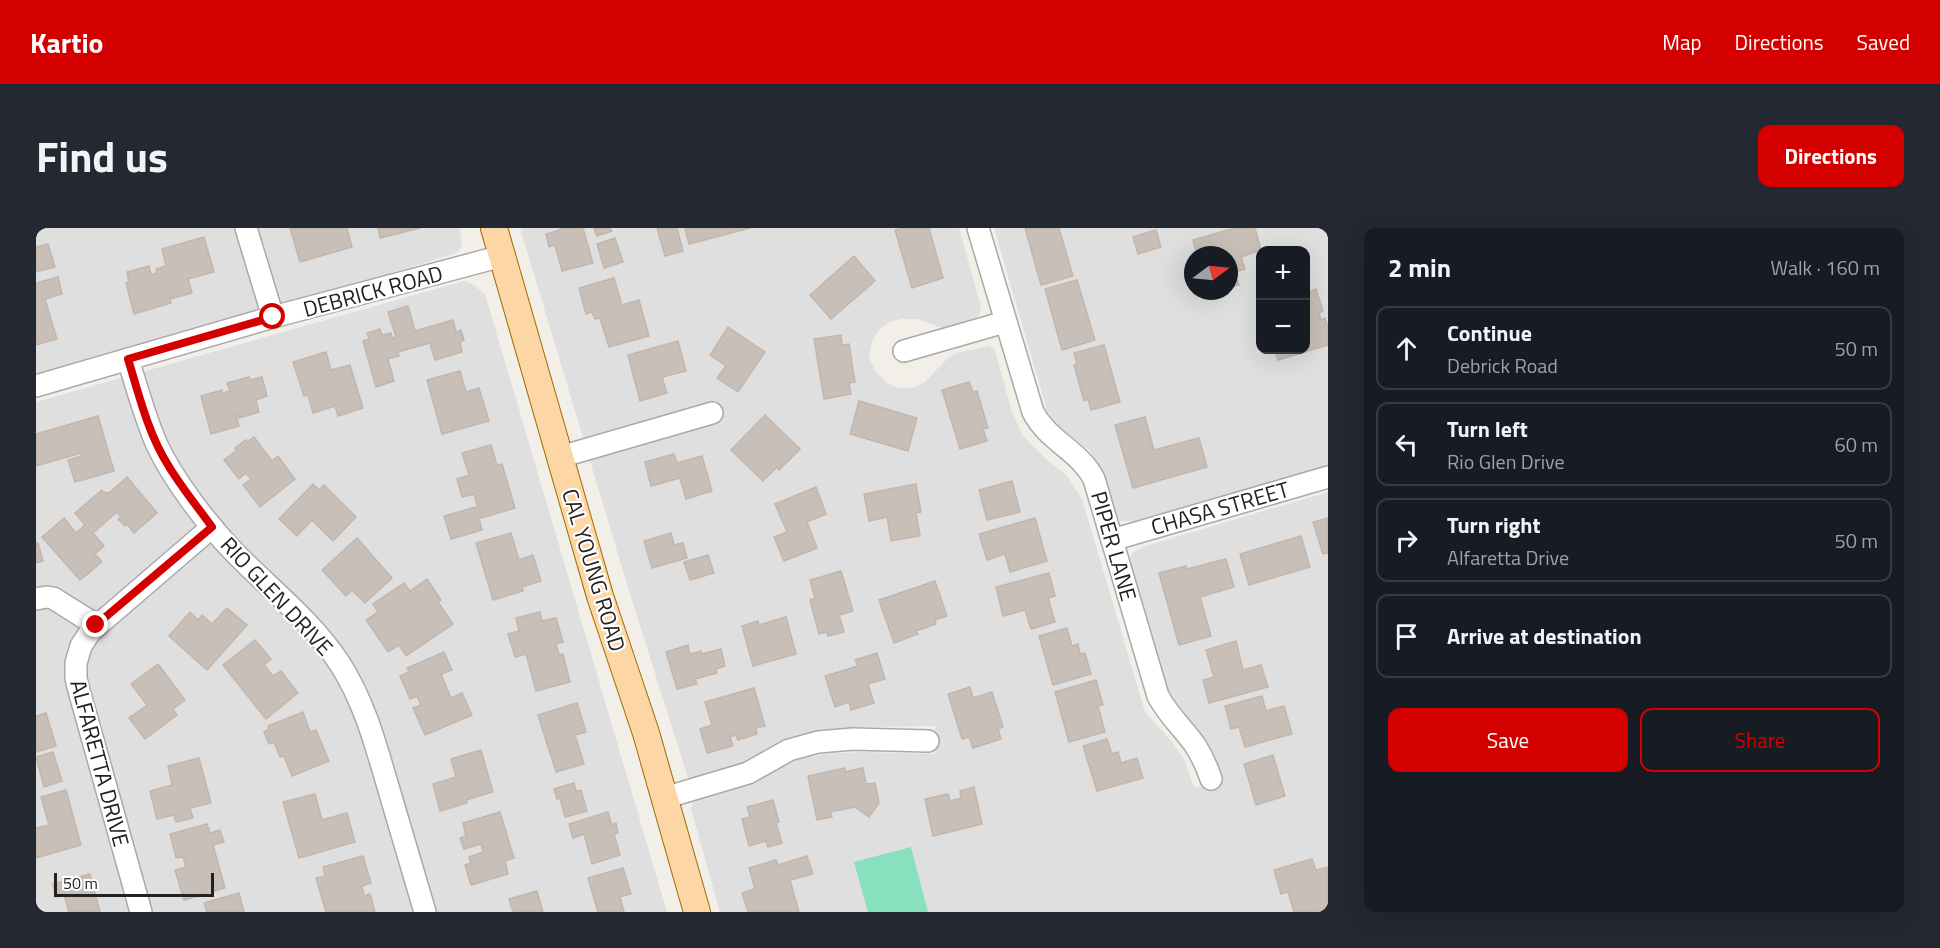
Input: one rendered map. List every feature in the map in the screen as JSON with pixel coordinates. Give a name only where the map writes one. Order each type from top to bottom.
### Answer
[{"type":"main road","name":"CAL YOUNG ROAD","points":[[494,228],[600,596],[646,734],[697,912]]},
{"type":"street","points":[[246,228],[273,317]]},
{"type":"street","name":"PIPER LANE","points":[[978,228],[1033,412],[1050,436],[1090,471],[1158,696],[1170,716],[1196,747],[1211,779]]},
{"type":"street","name":"DEBRICK ROAD","points":[[36,386],[273,317],[502,256]]},
{"type":"street","points":[[904,351],[1005,322]]},
{"type":"street","name":"RIO GLEN DRIVE","points":[[128,359],[140,401],[158,446],[177,478],[212,527],[234,552],[282,596],[315,631],[350,680],[366,712],[425,912]]},
{"type":"street","points":[[560,457],[712,413]]},
{"type":"street","name":"CHASA STREET","points":[[1112,540],[1328,477]]},
{"type":"street","name":"ALFARETTA DRIVE","points":[[141,912],[76,678],[76,663],[81,646],[96,625],[212,527]]},
{"type":"street","points":[[36,599],[53,598],[96,625]]},
{"type":"street","points":[[664,798],[748,773],[789,750],[810,743],[836,739],[928,741]]},
{"type":"shaded area","points":[[36,228],[460,228],[462,246],[456,253],[299,302],[36,379]]},
{"type":"shaded area","points":[[520,228],[959,228],[981,307],[980,314],[976,318],[942,328],[917,319],[890,322],[880,329],[872,341],[869,357],[875,371],[887,383],[898,388],[911,388],[924,383],[956,353],[989,346],[995,350],[1011,409],[1023,436],[1067,476],[1082,499],[1145,712],[1172,742],[1185,761],[1194,788],[1222,781],[1208,746],[1192,723],[1176,706],[1163,684],[1130,567],[1131,554],[1152,544],[1328,492],[1328,912],[720,912],[691,809],[694,801],[749,783],[799,759],[825,754],[861,752],[935,754],[935,726],[820,730],[789,739],[759,757],[689,781]]},
{"type":"shaded area","points":[[994,228],[1328,228],[1328,467],[1134,521],[1120,521],[1113,512],[1101,471],[1090,451],[1054,423],[1047,410]]},
{"type":"shaded area","points":[[464,281],[485,294],[667,912],[36,912],[36,402]]},
{"type":"green space","points":[[911,847],[928,912],[868,912],[854,862]]},
{"type":"building","points":[[290,228],[347,228],[352,247],[300,262]]},
{"type":"building","points":[[378,228],[420,228],[380,238]]},
{"type":"building","points":[[560,228],[583,228],[593,263],[562,271],[555,245],[549,247],[546,234],[560,230]]},
{"type":"building","points":[[594,228],[610,228],[612,231],[597,236]]},
{"type":"building","points":[[657,228],[677,228],[683,251],[665,256]]},
{"type":"building","points":[[685,228],[750,228],[689,244]]},
{"type":"building","points":[[929,228],[943,278],[912,288],[895,230]]},
{"type":"building","points":[[1025,228],[1059,228],[1073,276],[1041,285]]},
{"type":"building","points":[[1235,228],[1255,228],[1260,246],[1256,246],[1256,252],[1241,257],[1245,269],[1238,271],[1238,246],[1195,246],[1193,240]]},
{"type":"building","points":[[1156,230],[1161,247],[1138,254],[1133,237]]},
{"type":"building","points":[[204,237],[214,272],[188,279],[192,293],[170,299],[171,303],[134,314],[126,283],[129,282],[127,272],[149,266],[151,275],[157,273],[156,269],[166,266],[162,249]]},
{"type":"building","points":[[615,238],[623,262],[604,268],[597,244]]},
{"type":"building","points":[[48,244],[55,267],[36,272],[36,247]]},
{"type":"building","points":[[854,256],[875,281],[831,319],[810,295]]},
{"type":"building","points":[[58,277],[62,294],[45,299],[57,339],[36,345],[36,283]]},
{"type":"building","points":[[614,278],[622,305],[639,300],[649,336],[609,347],[600,318],[595,319],[592,312],[586,314],[579,288]]},
{"type":"building","points":[[1077,280],[1095,340],[1062,350],[1045,289]]},
{"type":"building","points":[[1316,289],[1323,311],[1319,313],[1321,320],[1325,318],[1328,327],[1328,345],[1310,350],[1310,300],[1310,291]]},
{"type":"building","points":[[408,306],[415,331],[453,320],[456,332],[461,330],[464,340],[460,342],[462,352],[435,360],[430,343],[398,352],[399,356],[388,359],[394,381],[376,387],[363,341],[369,339],[367,333],[380,329],[382,335],[391,333],[392,338],[396,337],[388,312]]},
{"type":"building","points":[[728,327],[765,352],[738,392],[717,378],[726,366],[710,355]]},
{"type":"building","points":[[841,335],[842,345],[849,344],[855,382],[849,383],[851,394],[824,399],[814,339]]},
{"type":"building","points":[[678,341],[686,371],[662,377],[667,393],[640,401],[628,355]]},
{"type":"building","points":[[1104,345],[1120,402],[1091,410],[1088,399],[1084,401],[1074,365],[1077,364],[1074,353]]},
{"type":"building","points":[[326,352],[331,370],[350,365],[363,408],[338,416],[335,406],[313,413],[308,395],[304,396],[293,362]]},
{"type":"building","points":[[1276,354],[1298,354],[1278,360]]},
{"type":"building","points":[[460,371],[466,392],[479,388],[489,421],[442,434],[427,380]]},
{"type":"building","points":[[249,377],[250,380],[262,377],[267,396],[256,400],[259,412],[239,418],[236,414],[239,426],[211,434],[201,396],[222,390],[222,393],[230,391],[227,383]]},
{"type":"building","points":[[969,382],[973,392],[977,391],[988,428],[983,429],[987,441],[960,449],[942,390]]},
{"type":"building","points":[[859,401],[917,418],[908,451],[850,434]]},
{"type":"building","points":[[765,415],[800,449],[779,470],[777,467],[763,481],[731,450]]},
{"type":"building","points":[[98,416],[114,471],[75,482],[68,460],[82,456],[81,453],[36,466],[36,434]]},
{"type":"building","points":[[1145,417],[1154,450],[1199,438],[1207,467],[1133,488],[1115,425]]},
{"type":"building","points":[[254,437],[272,461],[278,456],[295,479],[260,507],[243,485],[251,479],[246,473],[239,479],[224,460],[237,450],[235,448]]},
{"type":"building","points":[[491,445],[497,465],[502,464],[515,508],[481,518],[474,494],[462,497],[457,479],[469,475],[462,453]]},
{"type":"building","points":[[674,454],[677,463],[702,456],[712,491],[686,499],[680,478],[651,486],[645,462]]},
{"type":"building","points":[[127,477],[157,513],[134,533],[127,524],[125,526],[118,519],[121,517],[117,512],[93,533],[104,546],[95,554],[102,562],[80,580],[42,537],[64,518],[76,533],[85,525],[75,513],[102,490],[109,493]]},
{"type":"building","points":[[1012,481],[1020,512],[987,520],[979,490]]},
{"type":"building","points":[[313,484],[319,490],[324,485],[356,517],[333,541],[312,520],[297,536],[279,519]]},
{"type":"building","points":[[916,484],[921,512],[916,513],[920,536],[891,541],[887,517],[869,521],[864,494]]},
{"type":"building","points":[[816,487],[826,514],[807,522],[817,548],[784,561],[774,537],[787,532],[775,504]]},
{"type":"building","points":[[476,507],[482,530],[451,539],[444,516]]},
{"type":"building","points":[[1035,518],[1047,561],[1010,572],[1005,554],[987,560],[979,534]]},
{"type":"building","points":[[1328,518],[1328,553],[1323,554],[1313,522]]},
{"type":"building","points":[[511,533],[519,560],[533,555],[541,581],[522,587],[523,591],[493,600],[476,543]]},
{"type":"building","points":[[671,533],[674,545],[683,543],[687,558],[652,568],[644,541]]},
{"type":"building","points":[[1301,536],[1310,567],[1249,585],[1240,554]]},
{"type":"building","points":[[357,538],[392,578],[365,603],[352,590],[346,596],[322,570]]},
{"type":"building","points":[[38,543],[43,561],[36,563],[36,544]]},
{"type":"building","points":[[708,555],[714,573],[690,580],[684,562]]},
{"type":"building","points":[[1226,559],[1234,587],[1200,597],[1211,636],[1179,645],[1159,573],[1186,566],[1187,569]]},
{"type":"building","points":[[841,571],[853,611],[839,615],[844,632],[828,636],[827,632],[819,634],[810,600],[815,598],[810,580]]},
{"type":"building","points":[[1049,573],[1055,596],[1048,598],[1055,622],[1031,629],[1025,610],[1003,616],[996,587]]},
{"type":"building","points":[[427,579],[441,600],[438,602],[453,624],[406,656],[399,645],[388,652],[366,620],[378,612],[373,604],[404,583],[410,591]]},
{"type":"building","points":[[935,581],[947,616],[935,620],[936,624],[916,631],[918,634],[894,643],[879,600]]},
{"type":"building","points":[[227,608],[247,625],[207,670],[169,636],[190,612],[198,620],[202,615],[212,624]]},
{"type":"building","points":[[540,612],[542,621],[556,618],[563,642],[556,644],[559,655],[563,654],[570,682],[536,691],[526,654],[515,657],[508,634],[519,631],[516,618]]},
{"type":"building","points":[[786,617],[796,654],[753,666],[742,626],[758,621],[759,625]]},
{"type":"building","points":[[1067,628],[1072,646],[1078,644],[1080,654],[1085,653],[1091,674],[1053,685],[1039,636]]},
{"type":"building","points":[[255,640],[271,659],[264,665],[273,676],[281,671],[298,693],[266,719],[223,665]]},
{"type":"building","points":[[1236,641],[1243,670],[1261,665],[1268,687],[1209,703],[1203,680],[1214,677],[1206,650]]},
{"type":"building","points":[[688,645],[690,654],[701,651],[702,654],[721,649],[725,666],[716,669],[717,673],[695,679],[697,684],[677,689],[666,652]]},
{"type":"building","points":[[444,652],[452,670],[441,674],[451,698],[462,693],[472,715],[425,735],[413,708],[421,705],[417,696],[410,699],[400,676],[409,672],[407,668]]},
{"type":"building","points":[[877,653],[885,679],[868,684],[874,703],[851,710],[849,702],[835,707],[825,676],[858,666],[855,660]]},
{"type":"building","points":[[158,664],[185,700],[173,709],[177,715],[145,739],[129,718],[147,705],[131,684]]},
{"type":"building","points":[[1096,680],[1103,705],[1098,706],[1105,732],[1069,742],[1055,692]]},
{"type":"building","points":[[970,687],[973,698],[992,692],[1003,727],[998,729],[1001,739],[973,748],[969,737],[962,739],[948,694]]},
{"type":"building","points":[[754,688],[765,726],[756,728],[757,734],[738,740],[736,735],[730,737],[733,746],[707,753],[700,729],[712,725],[705,702]]},
{"type":"building","points":[[1262,696],[1266,711],[1284,706],[1292,734],[1245,747],[1239,727],[1231,729],[1225,706]]},
{"type":"building","points":[[577,703],[586,732],[575,735],[584,764],[556,772],[538,715]]},
{"type":"building","points":[[303,712],[310,732],[316,730],[329,761],[292,776],[284,756],[280,757],[274,742],[269,744],[264,732],[269,729],[268,726]]},
{"type":"building","points":[[46,713],[56,746],[36,752],[36,716]]},
{"type":"building","points":[[1107,739],[1112,754],[1118,752],[1121,763],[1137,758],[1143,778],[1097,791],[1083,746]]},
{"type":"building","points":[[481,750],[493,792],[440,811],[433,784],[456,777],[451,759]]},
{"type":"building","points":[[53,752],[62,781],[44,787],[36,757]]},
{"type":"building","points":[[1273,755],[1285,796],[1256,805],[1244,764]]},
{"type":"building","points":[[199,758],[211,803],[190,808],[193,818],[176,822],[174,815],[157,819],[150,791],[172,785],[168,766]]},
{"type":"building","points":[[845,768],[845,772],[863,768],[866,784],[875,783],[879,803],[869,817],[855,807],[830,812],[832,817],[817,820],[808,776]]},
{"type":"building","points":[[574,783],[576,791],[581,790],[587,811],[565,817],[560,798],[557,799],[554,789]]},
{"type":"building","points":[[974,787],[982,824],[933,836],[925,799],[948,794],[950,801],[961,798],[960,791]]},
{"type":"building","points":[[66,790],[81,845],[36,858],[36,828],[49,825],[41,797]]},
{"type":"building","points":[[315,794],[322,820],[347,813],[355,842],[299,858],[283,802]]},
{"type":"building","points":[[773,800],[782,843],[768,847],[766,841],[749,846],[742,819],[750,817],[747,807]]},
{"type":"building","points":[[500,812],[514,858],[505,861],[508,874],[471,885],[465,865],[471,863],[469,857],[483,852],[481,844],[464,849],[460,838],[466,836],[463,823]]},
{"type":"building","points":[[608,812],[612,825],[616,823],[618,833],[614,834],[620,855],[592,864],[584,834],[573,838],[569,824]]},
{"type":"building","points":[[207,824],[210,833],[220,830],[224,842],[213,845],[225,888],[184,900],[175,870],[186,867],[183,857],[176,858],[170,834]]},
{"type":"building","points":[[363,856],[371,883],[362,886],[364,896],[370,894],[375,912],[326,912],[316,878],[325,876],[323,867]]},
{"type":"building","points":[[807,856],[813,874],[790,880],[799,912],[748,912],[742,893],[755,889],[749,868],[776,860],[778,865]]},
{"type":"building","points":[[1312,859],[1316,870],[1328,867],[1328,912],[1294,912],[1288,892],[1281,894],[1274,870]]},
{"type":"building","points":[[623,868],[631,894],[620,897],[624,912],[598,912],[588,878]]},
{"type":"building","points":[[90,874],[100,912],[69,912],[64,895],[56,897],[53,884]]},
{"type":"building","points":[[537,891],[543,912],[513,912],[509,899]]},
{"type":"building","points":[[239,893],[244,912],[207,912],[204,903]]},
{"type":"route","points":[[96,625],[212,527],[168,465],[158,446],[140,401],[128,359],[273,317]]}]
